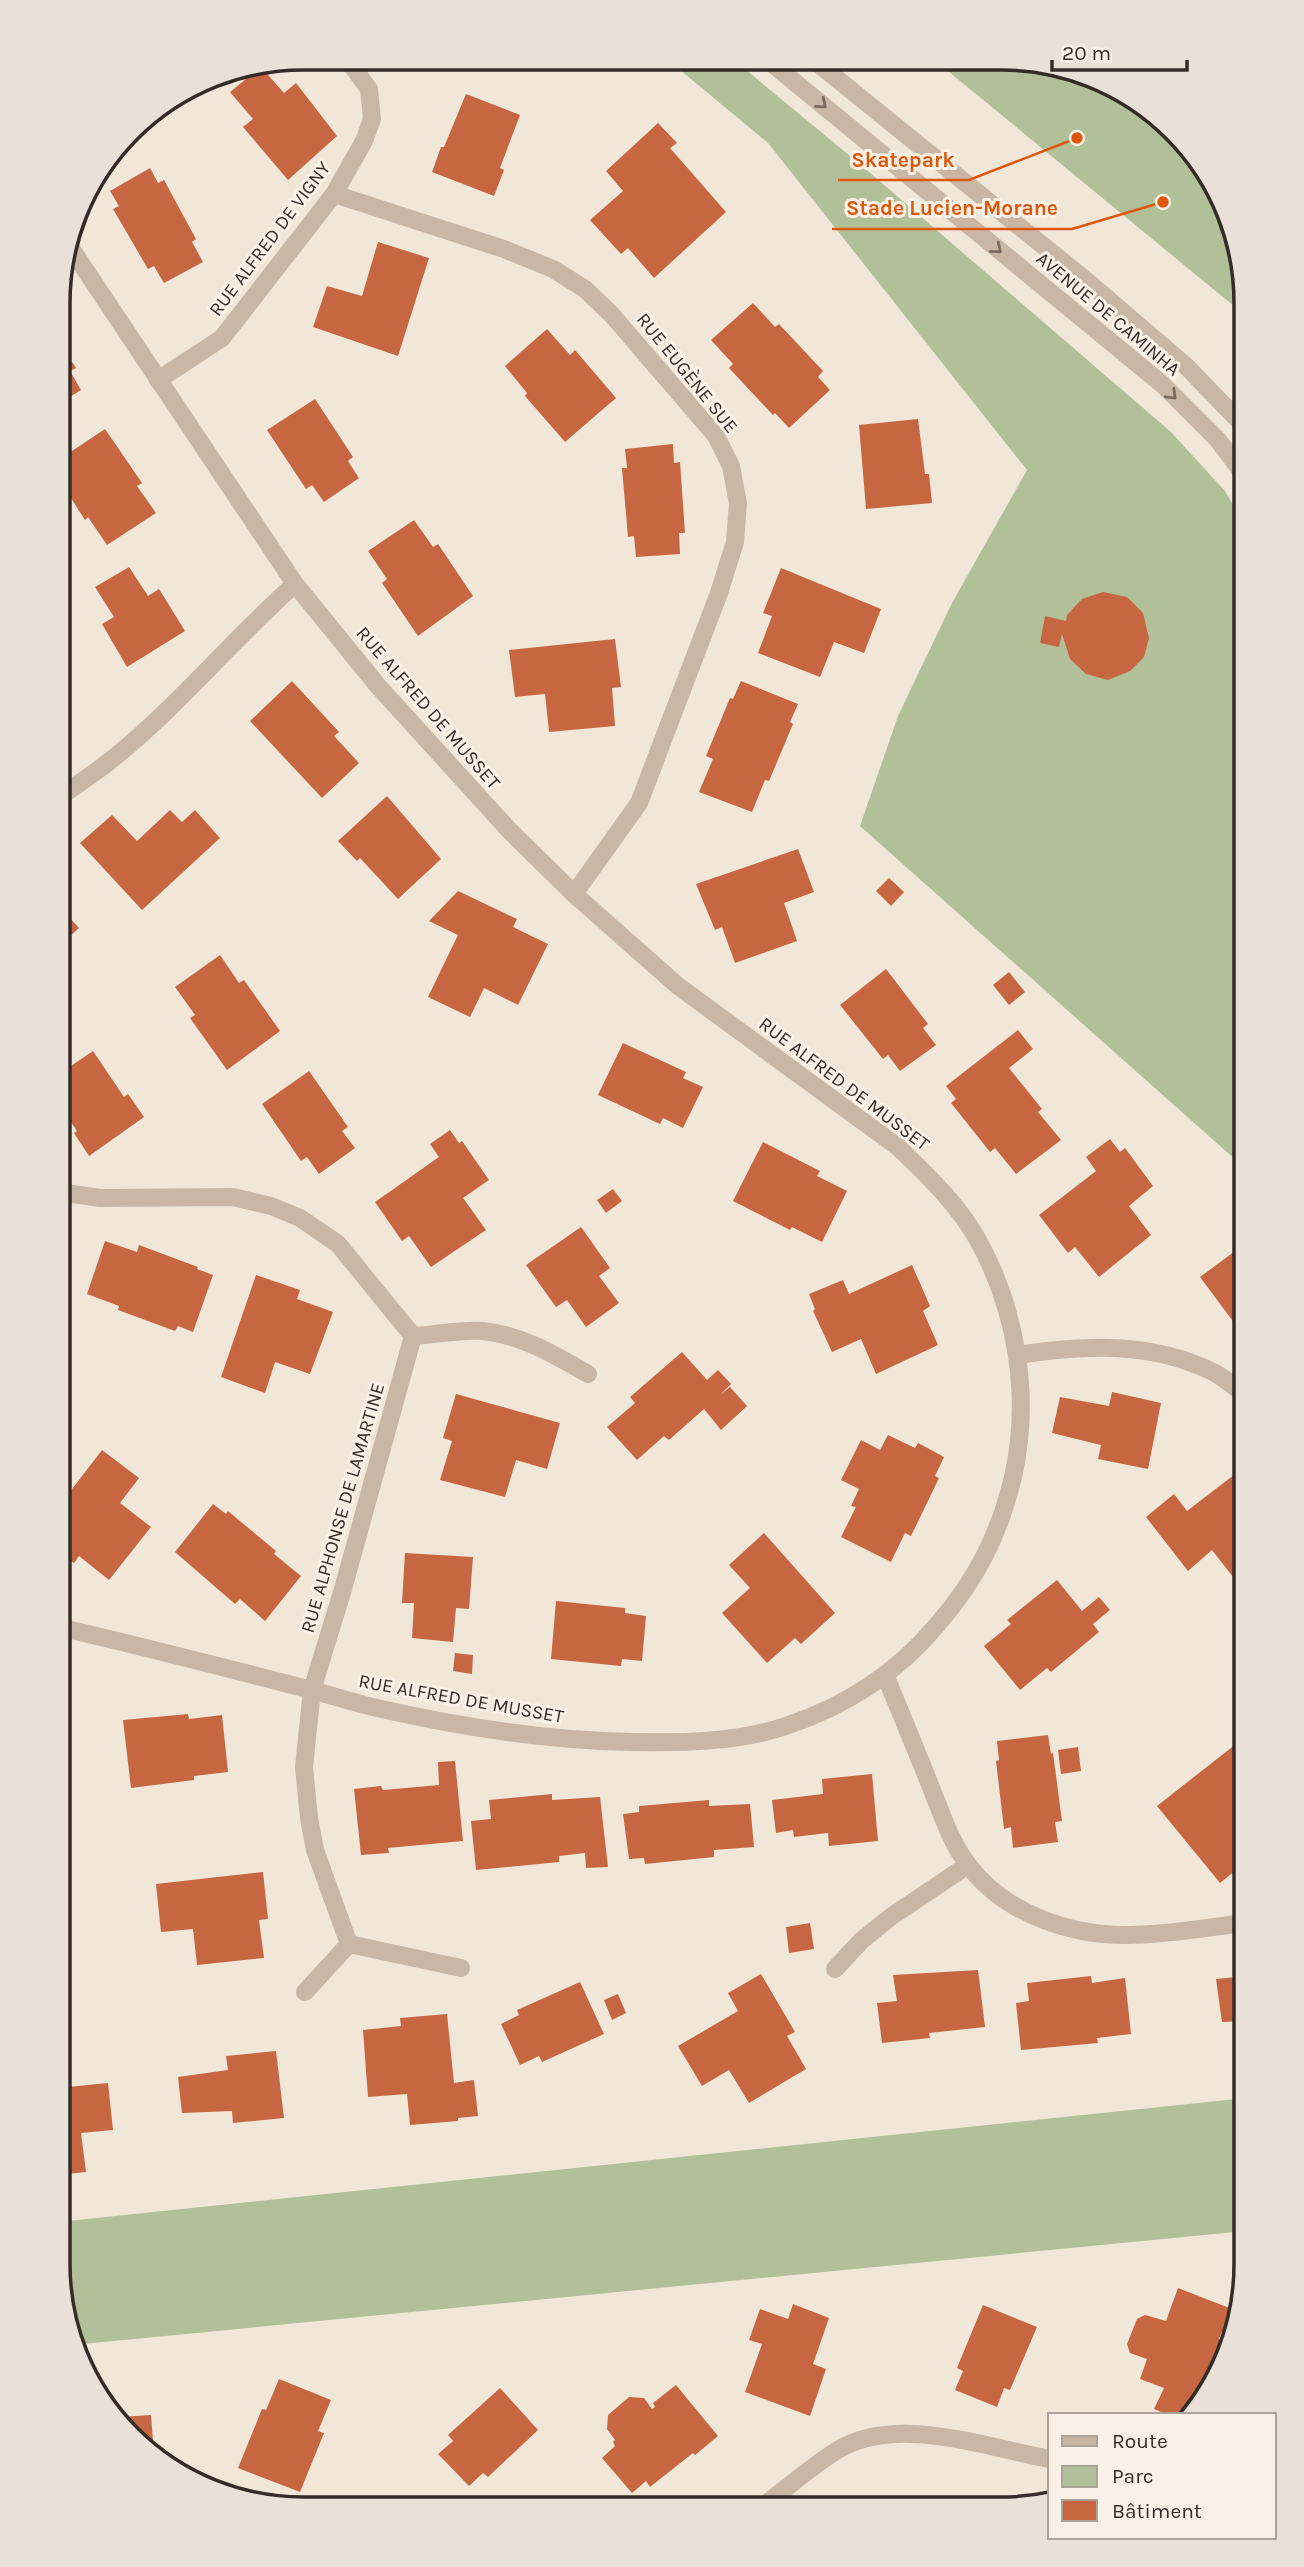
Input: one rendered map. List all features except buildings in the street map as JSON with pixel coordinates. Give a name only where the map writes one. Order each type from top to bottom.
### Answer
[{"type":"street","name":"RUE ALFRED DE VIGNY","points":[[158,380],[222,338],[334,194],[364,141],[372,119],[369,89],[355,70]]},
{"type":"street","name":"AVENUE DE CAMINHA","points":[[780,70],[1162,384],[1218,440],[1234,461]]},
{"type":"street","name":"AVENUE DE CAMINHA","points":[[826,70],[1088,282],[1186,366],[1234,416]]},
{"type":"street","name":"RUE EUGÈNE SUE","points":[[334,194],[504,249],[553,269],[585,289],[612,315],[716,436],[731,466],[738,503],[735,541],[719,593],[639,803],[574,894]]},
{"type":"street","name":"RUE ALFRED DE MUSSET","points":[[70,1630],[385,1710],[517,1734],[589,1741],[667,1743],[733,1738],[786,1726],[839,1703],[886,1676],[919,1647],[975,1577],[996,1535],[1015,1468],[1021,1400],[1018,1355],[1000,1288],[978,1240],[929,1177],[898,1147],[678,986],[574,894],[509,830],[378,686],[295,584],[75,254]]},
{"type":"street","points":[[70,789],[116,756],[180,698],[253,621],[295,584]]},
{"type":"street","points":[[70,1194],[100,1198],[233,1198],[271,1206],[300,1218],[338,1244],[413,1336],[481,1331],[500,1334],[554,1354],[588,1374]]},
{"type":"street","name":"RUE ALPHONSE DE LAMARTINE","points":[[312,1690],[413,1336]]},
{"type":"street","points":[[1018,1355],[1068,1348],[1121,1347],[1153,1351],[1184,1359],[1217,1374],[1234,1387]]},
{"type":"street","points":[[886,1676],[945,1821],[968,1865],[991,1890],[1027,1912],[1065,1927],[1130,1936],[1234,1924]]},
{"type":"street","points":[[312,1690],[304,1767],[309,1818],[315,1850],[349,1944]]},
{"type":"street","points":[[835,1969],[862,1940],[892,1916],[968,1865]]},
{"type":"street","points":[[349,1944],[461,1968]]},
{"type":"street","points":[[305,1992],[349,1944]]},
{"type":"street","points":[[773,2497],[838,2450],[875,2436],[904,2434],[948,2437],[1048,2459]]},
{"type":"green space","points":[[680,70],[746,70],[861,165],[1171,432],[1225,491],[1234,506],[1234,1158],[860,826],[898,716],[952,603],[1027,470],[768,143]]},
{"type":"green space","points":[[947,70],[1016,70],[1047,74],[1076,82],[1131,109],[1155,128],[1195,173],[1210,200],[1226,243],[1232,272],[1234,306]]},
{"type":"green space","points":[[1234,2099],[1234,2232],[84,2344],[72,2295],[70,2221]]},
{"type":"place","name":"Skatepark","points":[[1077,138]]},
{"type":"place","name":"Stade Lucien-Morane","points":[[1163,202]]}]
